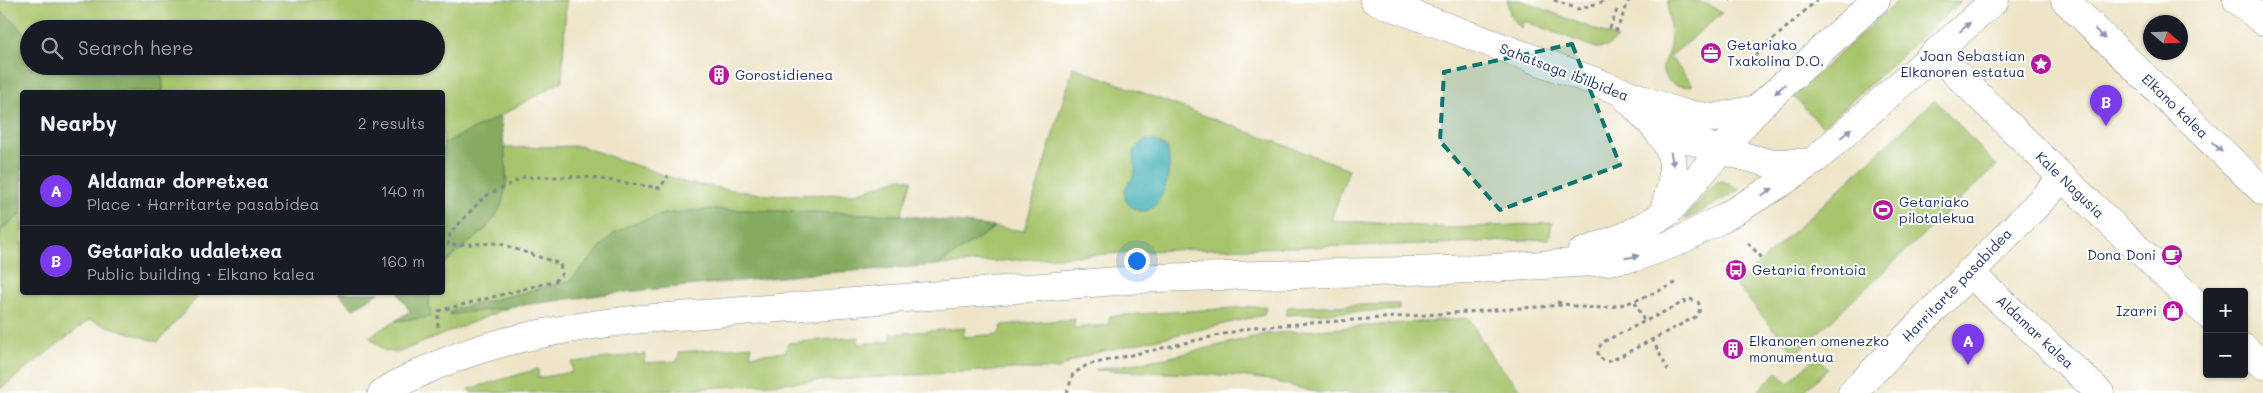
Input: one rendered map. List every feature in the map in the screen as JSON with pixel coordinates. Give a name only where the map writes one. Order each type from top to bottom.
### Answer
[{"type":"main road","name":"Sahatsaga ibilbidea","points":[[1374,0],[1622,94],[1677,112],[1702,118],[1724,117],[1758,109]]},
{"type":"main road","points":[[1549,264],[1628,235],[1661,217],[1692,186],[1720,150],[1758,109],[1876,0]]},
{"type":"main road","points":[[382,393],[440,364],[498,342],[566,328],[634,320],[1154,278],[1478,269],[1610,261],[1660,250],[1740,209],[1828,150],[1995,0]]},
{"type":"main road","name":"Elkano kalea","points":[[2065,0],[2263,192]]},
{"type":"main road","points":[[2237,0],[2263,21]]},
{"type":"main road","name":"Kale Nagusia","points":[[1935,53],[2062,178],[2203,310]]},
{"type":"main road","points":[[1622,94],[1679,135],[1720,150],[1769,163],[1808,163]]},
{"type":"main road","points":[[1622,94],[1654,126],[1670,151],[1674,180],[1661,217]]},
{"type":"main road","name":"Harritarte pasabidea","points":[[1852,393],[2062,178]]},
{"type":"main road","name":"Aldamar kalea","points":[[1969,272],[2100,393]]},
{"type":"main road","points":[[2248,352],[2263,365]]},
{"type":"path","points":[[1554,0],[1578,9],[1609,0]]},
{"type":"path","points":[[1617,10],[1610,28],[1617,30],[1629,0]]},
{"type":"path","points":[[438,316],[438,310],[554,281],[562,274],[560,264],[498,243],[448,244],[450,232],[484,197],[524,177],[586,177],[660,188],[668,176]]},
{"type":"path","points":[[1748,243],[1763,259]]},
{"type":"path","points":[[1693,299],[1699,304],[1697,315],[1613,360],[1606,362],[1598,356],[1598,349],[1602,342],[1644,321],[1683,301],[1693,299]]},
{"type":"path","points":[[1635,302],[1644,321]]},
{"type":"path","points":[[1067,393],[1073,374],[1087,365],[1244,329],[1302,323],[1568,305]]},
{"type":"path","points":[[1652,339],[1668,370]]},
{"type":"highlighted area","points":[[1572,44],[1620,165],[1500,210],[1440,141],[1444,72]]},
{"type":"green space","points":[[0,0],[566,0],[562,81],[500,116],[445,143],[445,90],[162,90],[158,75],[445,75],[445,20],[20,20],[20,28],[0,11]]},
{"type":"green space","points":[[1507,0],[1520,0],[1617,38],[1607,47],[1596,48],[1524,21],[1521,28],[1511,17]]},
{"type":"green space","points":[[1668,0],[1703,3],[1722,13],[1670,57],[1693,85],[1683,86],[1672,83],[1663,72],[1670,41]]},
{"type":"green space","points":[[1899,0],[1961,1],[1823,127],[1793,96]]},
{"type":"green space","points":[[0,11],[20,28],[20,75],[161,75],[162,90],[20,90],[20,215],[0,231]]},
{"type":"green space","points":[[1073,67],[1349,169],[1331,220],[1452,228],[1552,223],[1549,239],[1438,244],[1167,250],[938,265],[995,227],[1024,231]]},
{"type":"green space","name":"Getariako pilotalekua","points":[[1935,100],[1997,166],[1795,354],[1736,285]]},
{"type":"green space","points":[[500,116],[506,159],[505,188],[502,202],[496,215],[487,227],[445,263],[445,143]]},
{"type":"green space","points":[[580,146],[687,183],[767,195],[853,194],[902,178],[912,180],[901,215],[711,209],[664,214],[613,234],[570,281],[453,310],[449,314],[508,308],[399,352],[385,351],[369,337],[395,321],[431,317],[429,295],[445,295],[445,263],[488,227],[507,178],[503,148]]},
{"type":"green space","points":[[1723,181],[1740,189],[1688,219],[1684,218],[1717,182]]},
{"type":"green space","points":[[711,209],[901,215],[995,227],[938,265],[811,274],[615,293],[449,315],[453,310],[570,281],[613,234],[629,225],[664,214]]},
{"type":"green space","points":[[20,215],[20,295],[199,295],[158,342],[89,320],[0,389],[0,231]]},
{"type":"green space","points":[[340,295],[376,295],[353,309]]},
{"type":"green space","points":[[399,295],[430,295],[431,317],[395,321],[410,311]]},
{"type":"green space","points":[[1399,304],[1399,310],[1285,315],[1288,307]]},
{"type":"green space","points":[[1266,306],[1264,315],[1091,354],[1074,360],[1058,369],[1013,369],[622,393],[471,393],[469,389],[538,369],[538,378],[572,372],[572,362],[645,354],[644,363],[677,361],[680,352],[752,346],[750,355],[785,352],[788,343],[859,337],[857,344],[890,341],[892,334],[965,328],[963,337],[999,334],[1002,325],[1075,319],[1073,328],[1108,325],[1110,316]]},
{"type":"green space","points":[[1469,318],[1491,356],[1524,393],[1318,393],[1269,380],[1240,376],[1095,370],[1166,358],[1266,334]]},
{"type":"green space","points":[[1817,356],[1828,369],[1802,393],[1756,393],[1777,372],[1788,383]]},
{"type":"water","points":[[1146,140],[1156,141],[1167,148],[1169,160],[1165,186],[1160,198],[1154,207],[1145,211],[1136,210],[1126,201],[1124,192],[1134,175],[1134,152]]},
{"type":"place","name":"Getariako Txakolina D.O.","points":[[1711,53]]},
{"type":"place","name":"Joan Sebastian Elkanoren estatua","points":[[2041,64]]},
{"type":"place","name":"Gorostidienea","points":[[719,75]]},
{"type":"place","name":"Getariako udaletxea","points":[[2106,126]]},
{"type":"place","name":"Getariako pilotalekua","points":[[1883,210]]},
{"type":"place","name":"Dona Doni","points":[[2172,255]]},
{"type":"place","name":"Getaria frontoia","points":[[1736,270]]},
{"type":"place","name":"Izarri","points":[[2173,311]]},
{"type":"place","name":"Elkanoren omenezko monumentua","points":[[1733,349]]},
{"type":"place","name":"Aldamar dorretxea","points":[[1968,365]]}]
